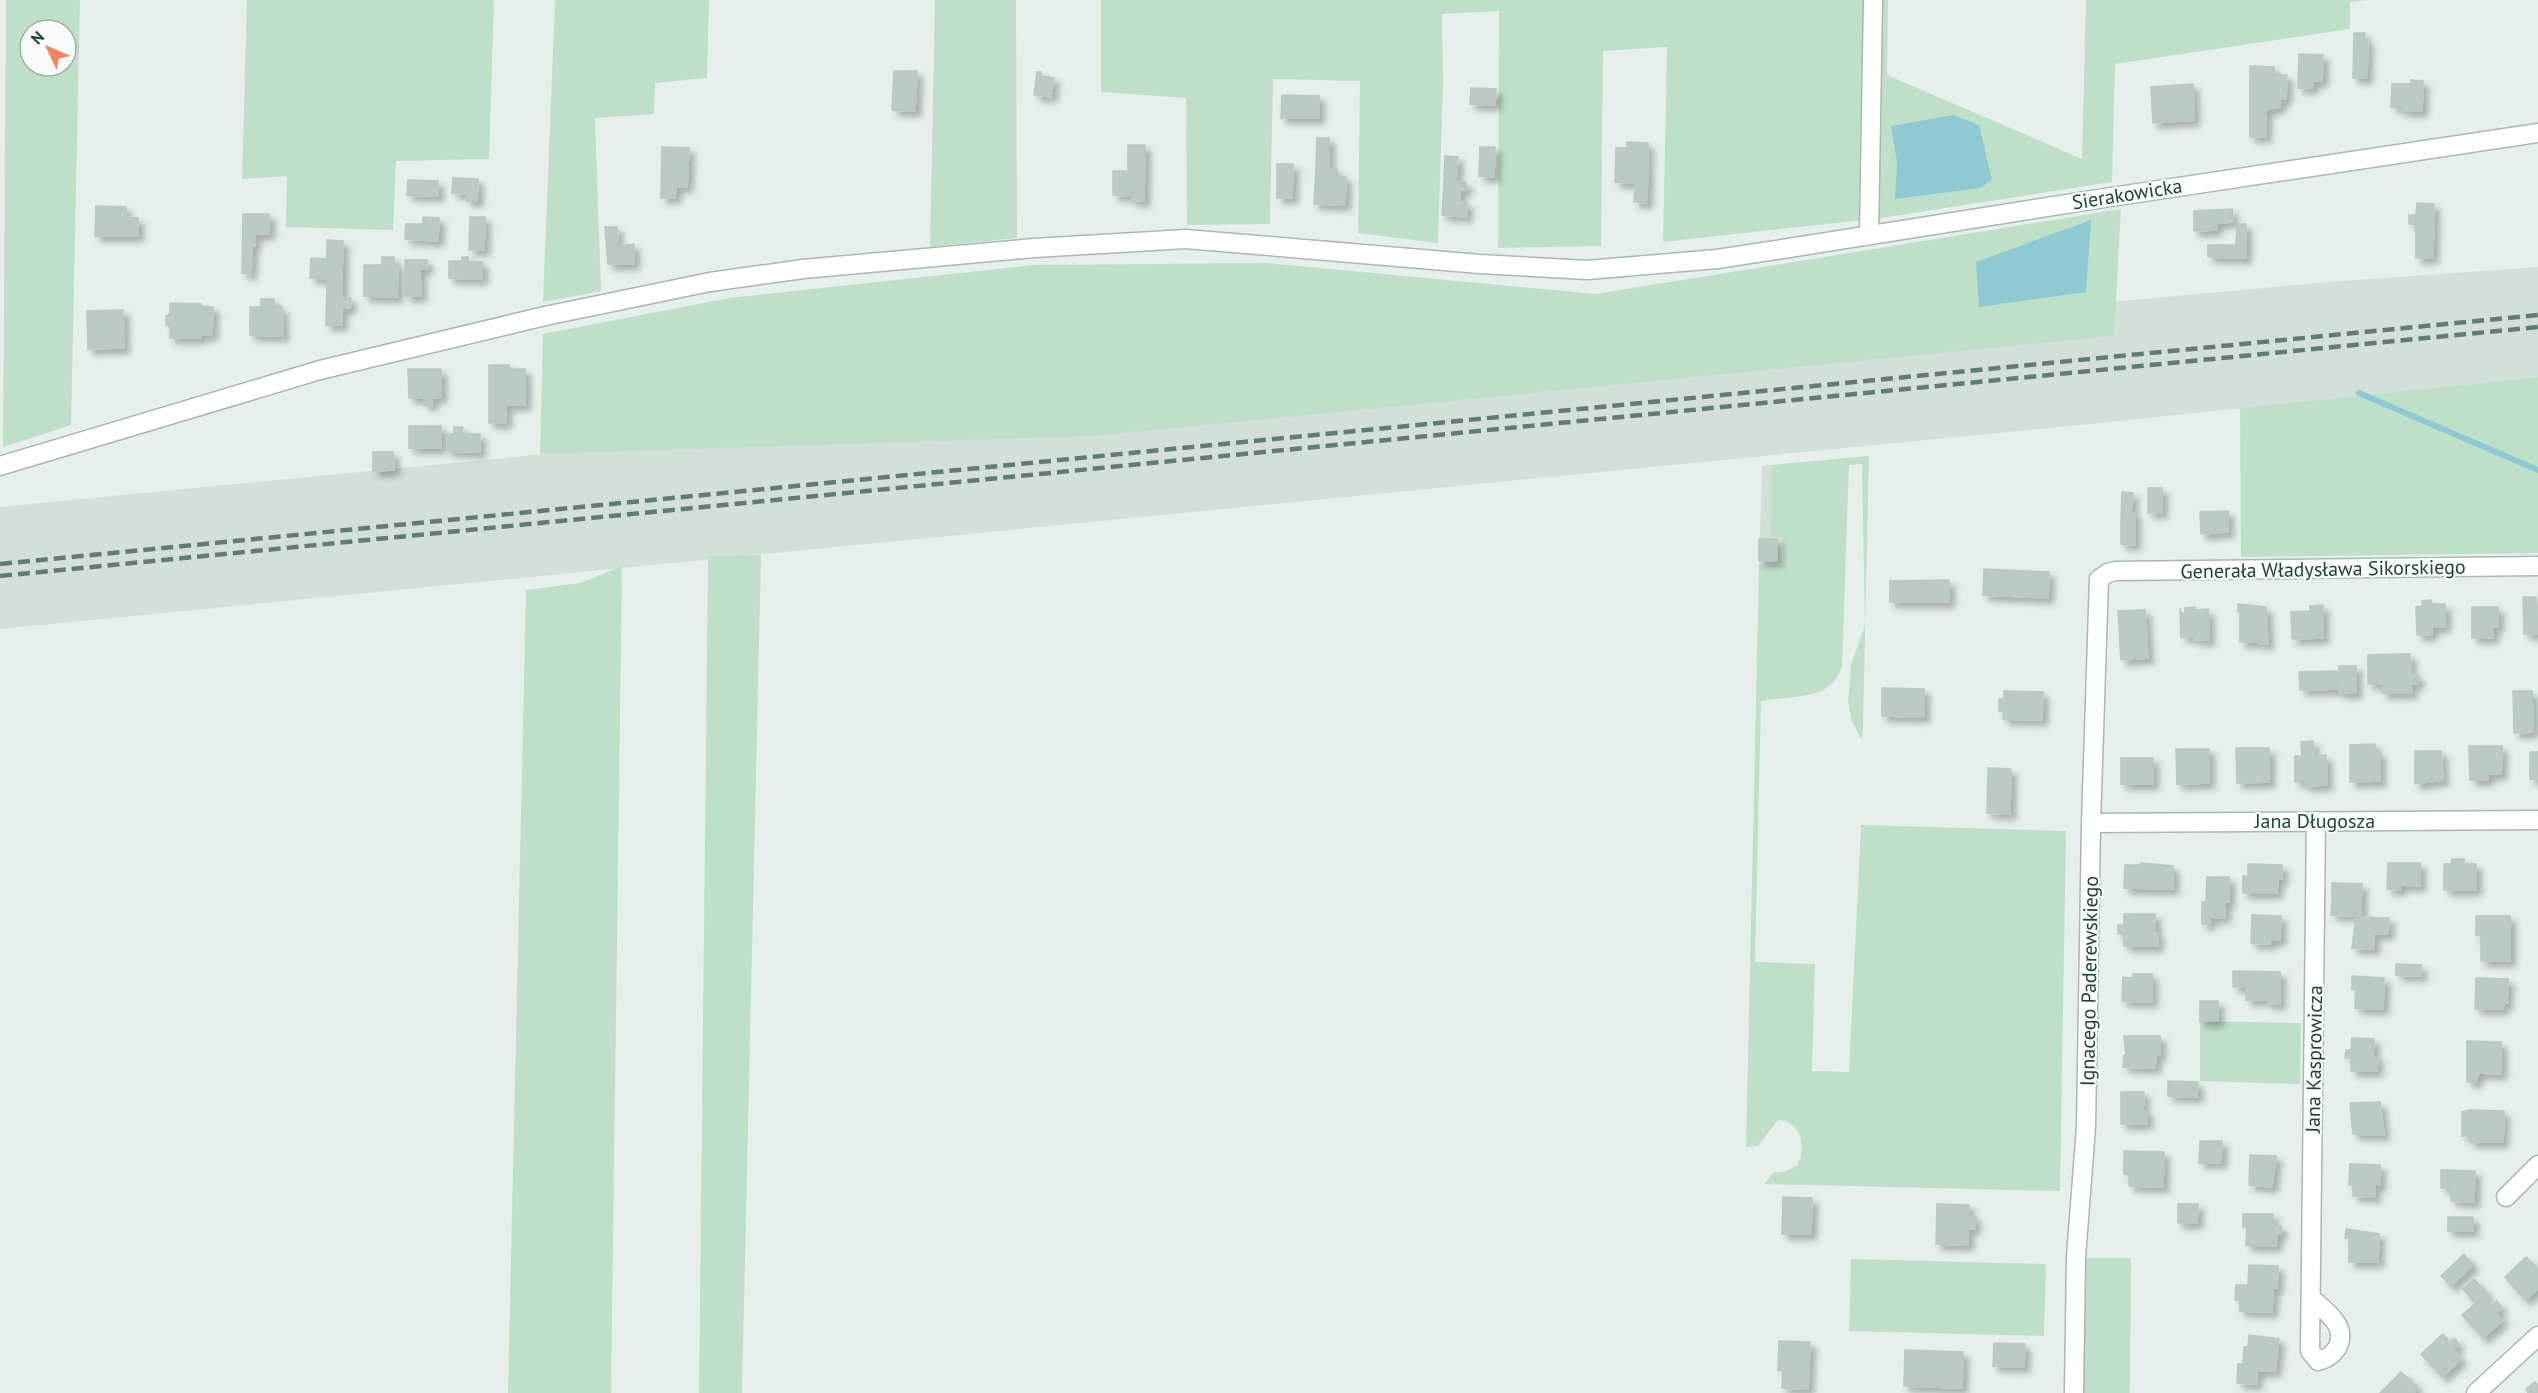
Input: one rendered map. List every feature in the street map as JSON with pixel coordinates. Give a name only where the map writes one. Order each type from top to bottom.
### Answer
[{"type":"street","points":[[1869,235],[1873,0]]},
{"type":"street","name":"Sierakowicka","points":[[0,466],[320,370],[578,309],[710,282],[803,269],[1034,248],[1186,239],[1480,264],[1587,270],[1717,259],[2538,133]]},
{"type":"street","name":"Generała Władysława Sikorskiego","points":[[2108,573],[2538,566]]},
{"type":"street","name":"Ignacego Paderewskiego","points":[[2074,1393],[2076,1257],[2086,1127],[2097,585],[2099,579],[2108,573]]},
{"type":"street","name":"Jana Długosza","points":[[2091,823],[2538,820]]},
{"type":"street","name":"Jana Kasprowicza","points":[[2311,1298],[2316,821]]},
{"type":"street","points":[[2506,1197],[2538,1164]]},
{"type":"street","points":[[2476,1393],[2538,1336]]},
{"type":"shaded area","points":[[2538,267],[2538,377],[2090,424],[0,629],[0,507],[2088,304],[2328,282]]},
{"type":"shaded area","points":[[1771,465],[1770,536],[1783,537],[1783,565],[1759,565],[1762,466]]},
{"type":"green space","points":[[6,0],[80,0],[71,425],[3,447]]},
{"type":"green space","points":[[247,0],[494,0],[489,159],[396,161],[393,230],[286,227],[287,176],[242,179]]},
{"type":"green space","points":[[555,0],[709,0],[707,78],[655,83],[654,114],[595,118],[601,291],[543,302]]},
{"type":"green space","points":[[935,0],[1016,0],[1017,238],[930,247]]},
{"type":"green space","points":[[1101,0],[1888,0],[1887,75],[2082,159],[2086,0],[2367,0],[2350,2],[2350,29],[2115,64],[2112,182],[1881,218],[1663,242],[1667,47],[1603,51],[1601,246],[1498,248],[1499,11],[1442,14],[1443,84],[1438,243],[1358,233],[1360,81],[1273,79],[1270,224],[1187,225],[1186,98],[1101,92]]},
{"type":"green space","points":[[2121,209],[2114,336],[1094,436],[540,454],[543,334],[729,298],[1034,265],[1268,263],[1596,294]]},
{"type":"green space","points":[[2538,377],[2538,553],[2241,557],[2240,408]]},
{"type":"green space","points":[[1869,456],[1863,726],[1862,740],[1852,722],[1848,701],[1851,665],[1865,625],[1862,464],[1849,465],[1842,666],[1837,678],[1829,686],[1809,695],[1761,701],[1755,962],[1815,964],[1812,1071],[1849,1072],[1861,825],[2066,831],[2060,1191],[1764,1184],[1773,1173],[1783,1172],[1796,1166],[1802,1149],[1799,1135],[1791,1124],[1778,1120],[1758,1146],[1746,1147],[1759,565],[1783,565],[1783,537],[1770,537],[1771,465]]},
{"type":"green space","points":[[761,555],[742,1393],[699,1393],[708,556]]},
{"type":"green space","points":[[622,566],[611,1393],[508,1393],[526,590],[580,583]]},
{"type":"green space","points":[[2200,1021],[2301,1023],[2300,1084],[2200,1081]]},
{"type":"green space","points":[[2084,1258],[2131,1258],[2130,1393],[2080,1393]]},
{"type":"green space","points":[[1851,1259],[2046,1264],[2044,1336],[1849,1331]]},
{"type":"water","points":[[1953,115],[1979,125],[1992,180],[1980,188],[1895,199],[1897,162],[1891,126]]},
{"type":"water","points":[[2091,220],[2086,292],[1979,307],[1976,262]]},
{"type":"building","points":[[2354,33],[2365,33],[2364,41],[2368,41],[2367,78],[2353,78]]},
{"type":"building","points":[[2299,54],[2323,55],[2322,81],[2313,81],[2312,88],[2298,88]]},
{"type":"building","points":[[2250,66],[2274,67],[2274,75],[2287,75],[2286,99],[2250,99]]},
{"type":"building","points":[[894,71],[917,71],[915,111],[892,110]]},
{"type":"building","points":[[1037,72],[1041,72],[1041,76],[1054,78],[1051,97],[1034,95]]},
{"type":"building","points":[[2411,80],[2423,81],[2422,111],[2402,111],[2402,107],[2391,107],[2392,84],[2411,84]]},
{"type":"building","points":[[2193,84],[2194,120],[2153,123],[2151,87]]},
{"type":"building","points":[[1471,88],[1496,89],[1495,105],[1470,104]]},
{"type":"building","points":[[1282,95],[1319,96],[1319,118],[1281,118]]},
{"type":"building","points":[[2250,99],[2280,99],[2280,107],[2266,110],[2266,137],[2250,137]]},
{"type":"building","points":[[1317,138],[1329,138],[1329,169],[1316,169]]},
{"type":"building","points":[[1627,142],[1648,143],[1647,203],[1634,202],[1635,183],[1615,182],[1616,148],[1627,148]]},
{"type":"building","points":[[1128,145],[1145,145],[1144,201],[1132,201],[1132,196],[1113,195],[1113,171],[1128,171]]},
{"type":"building","points":[[662,147],[689,148],[687,187],[676,187],[675,198],[661,198]]},
{"type":"building","points":[[1480,147],[1495,147],[1494,177],[1479,176]]},
{"type":"building","points":[[1445,156],[1458,157],[1456,182],[1444,181]]},
{"type":"building","points":[[1277,164],[1293,164],[1292,198],[1277,198]]},
{"type":"building","points":[[1316,169],[1337,169],[1337,176],[1346,177],[1345,205],[1314,204]]},
{"type":"building","points":[[453,178],[478,179],[477,201],[466,201],[467,194],[452,193]]},
{"type":"building","points":[[408,180],[438,181],[438,196],[407,195]]},
{"type":"building","points":[[1444,181],[1466,182],[1466,190],[1460,190],[1460,202],[1467,203],[1467,217],[1442,215]]},
{"type":"building","points":[[2417,203],[2434,204],[2433,258],[2416,258],[2416,224],[2409,224],[2409,215],[2416,215]]},
{"type":"building","points":[[96,206],[126,207],[126,217],[138,218],[138,236],[95,236]]},
{"type":"building","points":[[2232,209],[2233,222],[2216,223],[2217,230],[2194,231],[2194,211]]},
{"type":"building","points":[[243,214],[269,214],[269,234],[255,234],[251,274],[242,273]]},
{"type":"building","points":[[423,217],[439,218],[438,241],[405,239],[406,224],[423,224]]},
{"type":"building","points":[[470,217],[485,217],[484,250],[469,250]]},
{"type":"building","points":[[2237,224],[2246,224],[2246,258],[2208,257],[2208,245],[2236,245]]},
{"type":"building","points":[[605,227],[617,227],[618,246],[634,244],[634,264],[608,264]]},
{"type":"building","points":[[327,240],[343,241],[342,279],[310,278],[311,258],[327,259]]},
{"type":"building","points":[[382,257],[394,257],[394,265],[398,265],[397,297],[364,296],[364,265],[382,265]]},
{"type":"building","points":[[462,257],[468,257],[468,261],[482,262],[482,279],[449,278],[449,261],[462,261]]},
{"type":"building","points":[[405,260],[427,260],[427,269],[420,269],[421,296],[405,296]]},
{"type":"building","points":[[327,278],[342,279],[342,298],[351,298],[350,308],[342,308],[342,325],[326,325]]},
{"type":"building","points":[[261,299],[274,299],[274,307],[282,307],[283,336],[250,335],[250,307],[261,307]]},
{"type":"building","points":[[170,303],[201,304],[201,306],[213,307],[212,335],[200,335],[200,338],[170,338],[170,327],[166,325],[166,316],[170,314]]},
{"type":"building","points":[[123,310],[124,348],[88,349],[87,311]]},
{"type":"building","points":[[489,365],[509,365],[509,369],[525,369],[525,405],[506,405],[506,423],[489,423]]},
{"type":"building","points":[[408,369],[441,369],[441,397],[432,398],[432,405],[424,405],[424,398],[409,398]]},
{"type":"building","points":[[409,426],[441,426],[441,448],[409,448]]},
{"type":"building","points":[[454,427],[463,427],[462,434],[480,434],[480,452],[447,451],[447,434],[454,434]]},
{"type":"building","points":[[373,452],[393,452],[394,470],[373,471]]},
{"type":"building","points":[[2148,488],[2162,488],[2162,513],[2148,513]]},
{"type":"building","points":[[2122,492],[2133,493],[2131,513],[2135,513],[2135,518],[2121,518]]},
{"type":"building","points":[[2228,511],[2228,532],[2201,534],[2200,512]]},
{"type":"building","points":[[2121,518],[2135,518],[2135,545],[2121,544]]},
{"type":"building","points":[[1759,539],[1777,539],[1777,561],[1759,561]]},
{"type":"building","points":[[1984,569],[2049,572],[2048,598],[1983,595]]},
{"type":"building","points":[[1949,580],[1949,602],[1890,602],[1890,581]]},
{"type":"building","points":[[2523,597],[2536,597],[2538,634],[2524,634]]},
{"type":"building","points":[[2431,600],[2431,604],[2445,604],[2445,627],[2432,627],[2432,635],[2417,635],[2416,607],[2422,606],[2422,601]]},
{"type":"building","points":[[2238,604],[2266,607],[2268,644],[2240,642]]},
{"type":"building","points":[[2323,605],[2323,638],[2292,639],[2291,612],[2310,611],[2310,606]]},
{"type":"building","points":[[2195,607],[2195,610],[2208,609],[2209,640],[2181,637],[2180,608],[2181,613],[2185,614],[2185,608]]},
{"type":"building","points":[[2472,607],[2498,607],[2498,627],[2493,627],[2493,638],[2472,638]]},
{"type":"building","points":[[2145,610],[2148,658],[2121,660],[2118,611]]},
{"type":"building","points":[[2395,654],[2395,693],[2382,693],[2382,684],[2368,684],[2368,655]]},
{"type":"building","points":[[2395,654],[2410,654],[2411,675],[2418,675],[2418,684],[2411,684],[2412,693],[2395,693]]},
{"type":"building","points":[[2339,666],[2356,666],[2356,693],[2339,693]]},
{"type":"building","points":[[2337,671],[2338,689],[2300,690],[2299,672]]},
{"type":"building","points":[[1882,688],[1924,689],[1924,717],[1882,716]]},
{"type":"building","points":[[2004,691],[2043,692],[2042,720],[2003,719],[2004,711],[1999,711],[1999,699],[2004,699]]},
{"type":"building","points":[[2513,691],[2532,691],[2533,732],[2514,733]]},
{"type":"building","points":[[2313,741],[2314,756],[2326,755],[2327,785],[2306,786],[2306,782],[2295,782],[2295,756],[2302,756],[2301,742]]},
{"type":"building","points":[[2375,744],[2375,753],[2380,753],[2380,781],[2350,782],[2350,745]]},
{"type":"building","points":[[2469,746],[2502,746],[2501,774],[2488,774],[2488,780],[2470,780]]},
{"type":"building","points":[[2236,748],[2269,748],[2269,782],[2237,783]]},
{"type":"building","points":[[2176,749],[2209,749],[2209,783],[2177,784]]},
{"type":"building","points":[[2415,751],[2441,751],[2443,780],[2415,784]]},
{"type":"building","points":[[2530,752],[2538,752],[2538,779],[2530,779]]},
{"type":"building","points":[[2121,758],[2153,758],[2153,784],[2121,784]]},
{"type":"building","points":[[1988,768],[2011,769],[2010,814],[1987,813]]},
{"type":"building","points":[[2452,859],[2464,859],[2464,864],[2476,864],[2476,890],[2444,890],[2444,864],[2451,864]]},
{"type":"building","points":[[2141,863],[2173,866],[2173,889],[2124,888],[2125,865],[2141,865]]},
{"type":"building","points":[[2388,863],[2420,863],[2420,886],[2400,885],[2400,890],[2387,889]]},
{"type":"building","points":[[2248,864],[2282,865],[2282,879],[2278,879],[2277,893],[2243,893],[2243,876],[2248,876]]},
{"type":"building","points":[[2207,877],[2229,877],[2229,902],[2206,902]]},
{"type":"building","points":[[2332,883],[2362,884],[2361,902],[2332,900]]},
{"type":"building","points":[[2332,900],[2361,902],[2361,916],[2331,915]]},
{"type":"building","points":[[2202,902],[2225,902],[2225,918],[2210,917],[2210,924],[2202,924]]},
{"type":"building","points":[[2124,914],[2155,914],[2158,946],[2124,946],[2123,934],[2118,934],[2118,925],[2124,925]]},
{"type":"building","points":[[2252,915],[2281,916],[2280,940],[2270,940],[2270,944],[2251,943]]},
{"type":"building","points":[[2476,916],[2510,916],[2510,961],[2481,961],[2481,935],[2476,935]]},
{"type":"building","points":[[2356,917],[2389,918],[2388,934],[2374,934],[2374,949],[2352,948]]},
{"type":"building","points":[[2396,964],[2421,965],[2421,976],[2396,975]]},
{"type":"building","points":[[2233,971],[2280,972],[2280,1004],[2268,1004],[2268,1000],[2246,1000],[2246,987],[2233,987]]},
{"type":"building","points":[[2133,974],[2152,974],[2152,1002],[2122,1001],[2123,977],[2133,978]]},
{"type":"building","points":[[2352,976],[2384,978],[2383,1009],[2355,1008],[2356,989],[2352,989]]},
{"type":"building","points":[[2476,978],[2508,979],[2507,1003],[2504,1002],[2503,1009],[2475,1009]]},
{"type":"building","points":[[2200,1001],[2218,1001],[2218,1021],[2200,1021]]},
{"type":"building","points":[[2124,1036],[2160,1036],[2160,1055],[2156,1055],[2155,1068],[2123,1067],[2124,1055],[2126,1055]]},
{"type":"building","points":[[2352,1038],[2374,1039],[2373,1057],[2378,1057],[2377,1071],[2351,1071],[2351,1058],[2345,1058],[2346,1050],[2351,1050]]},
{"type":"building","points":[[2467,1041],[2501,1042],[2501,1074],[2479,1073],[2475,1082],[2467,1082]]},
{"type":"building","points":[[2168,1081],[2198,1082],[2197,1097],[2168,1096]]},
{"type":"building","points":[[2121,1092],[2144,1092],[2143,1111],[2147,1111],[2147,1124],[2121,1124]]},
{"type":"building","points":[[2380,1102],[2384,1135],[2353,1134],[2350,1103]]},
{"type":"building","points":[[2470,1110],[2504,1111],[2503,1142],[2470,1142],[2470,1136],[2462,1136],[2462,1112]]},
{"type":"building","points":[[2200,1141],[2222,1141],[2221,1163],[2199,1163]]},
{"type":"building","points":[[2124,1151],[2164,1152],[2163,1187],[2129,1186],[2129,1174],[2124,1174]]},
{"type":"building","points":[[2250,1155],[2276,1156],[2272,1187],[2249,1185]]},
{"type":"building","points":[[2350,1164],[2380,1165],[2380,1185],[2375,1185],[2375,1197],[2353,1196],[2353,1185],[2349,1185]]},
{"type":"building","points":[[2441,1170],[2475,1171],[2474,1202],[2451,1201],[2451,1188],[2441,1188]]},
{"type":"building","points":[[1783,1197],[1812,1198],[1811,1234],[1782,1234]]},
{"type":"building","points":[[1937,1204],[1969,1205],[1969,1216],[1975,1216],[1975,1229],[1968,1229],[1968,1245],[1936,1244]]},
{"type":"building","points":[[2178,1204],[2198,1204],[2197,1223],[2178,1223]]},
{"type":"building","points":[[2243,1214],[2273,1214],[2273,1226],[2281,1226],[2281,1234],[2277,1234],[2276,1246],[2246,1245],[2247,1227],[2243,1227]]},
{"type":"building","points":[[2448,1217],[2473,1217],[2473,1231],[2448,1231]]},
{"type":"building","points":[[2346,1229],[2379,1234],[2378,1262],[2349,1262],[2349,1238],[2345,1238]]},
{"type":"building","points":[[2464,1254],[2473,1265],[2451,1286],[2441,1276]]},
{"type":"building","points":[[2526,1257],[2538,1269],[2538,1289],[2525,1300],[2505,1277]]},
{"type":"building","points":[[2249,1265],[2278,1266],[2277,1288],[2273,1288],[2272,1312],[2240,1311],[2240,1300],[2235,1300],[2236,1285],[2248,1285]]},
{"type":"building","points":[[2474,1279],[2487,1293],[2475,1303],[2463,1289]]},
{"type":"building","points":[[2485,1295],[2493,1305],[2497,1301],[2502,1308],[2496,1313],[2503,1320],[2483,1338],[2462,1315]]},
{"type":"building","points":[[2443,1334],[2450,1342],[2454,1338],[2459,1344],[2453,1349],[2461,1359],[2442,1377],[2421,1354]]},
{"type":"building","points":[[2249,1335],[2279,1339],[2275,1371],[2257,1371],[2257,1384],[2237,1383],[2238,1364],[2243,1364],[2244,1347],[2248,1347]]},
{"type":"building","points":[[1779,1341],[1810,1342],[1808,1389],[1782,1388],[1783,1371],[1778,1370]]},
{"type":"building","points":[[1994,1343],[2025,1344],[2024,1367],[1993,1366]]},
{"type":"building","points":[[1905,1350],[1963,1352],[1962,1388],[1904,1386]]},
{"type":"building","points":[[2401,1372],[2417,1386],[2413,1390],[2415,1393],[2380,1393]]},
{"type":"building","points":[[2535,1382],[2538,1385],[2538,1393],[2528,1393],[2526,1389]]},
{"type":"waterway","points":[[2359,393],[2538,470]]},
{"type":"railway","points":[[0,564],[2538,315]]},
{"type":"railway","points":[[0,576],[2538,327]]}]
